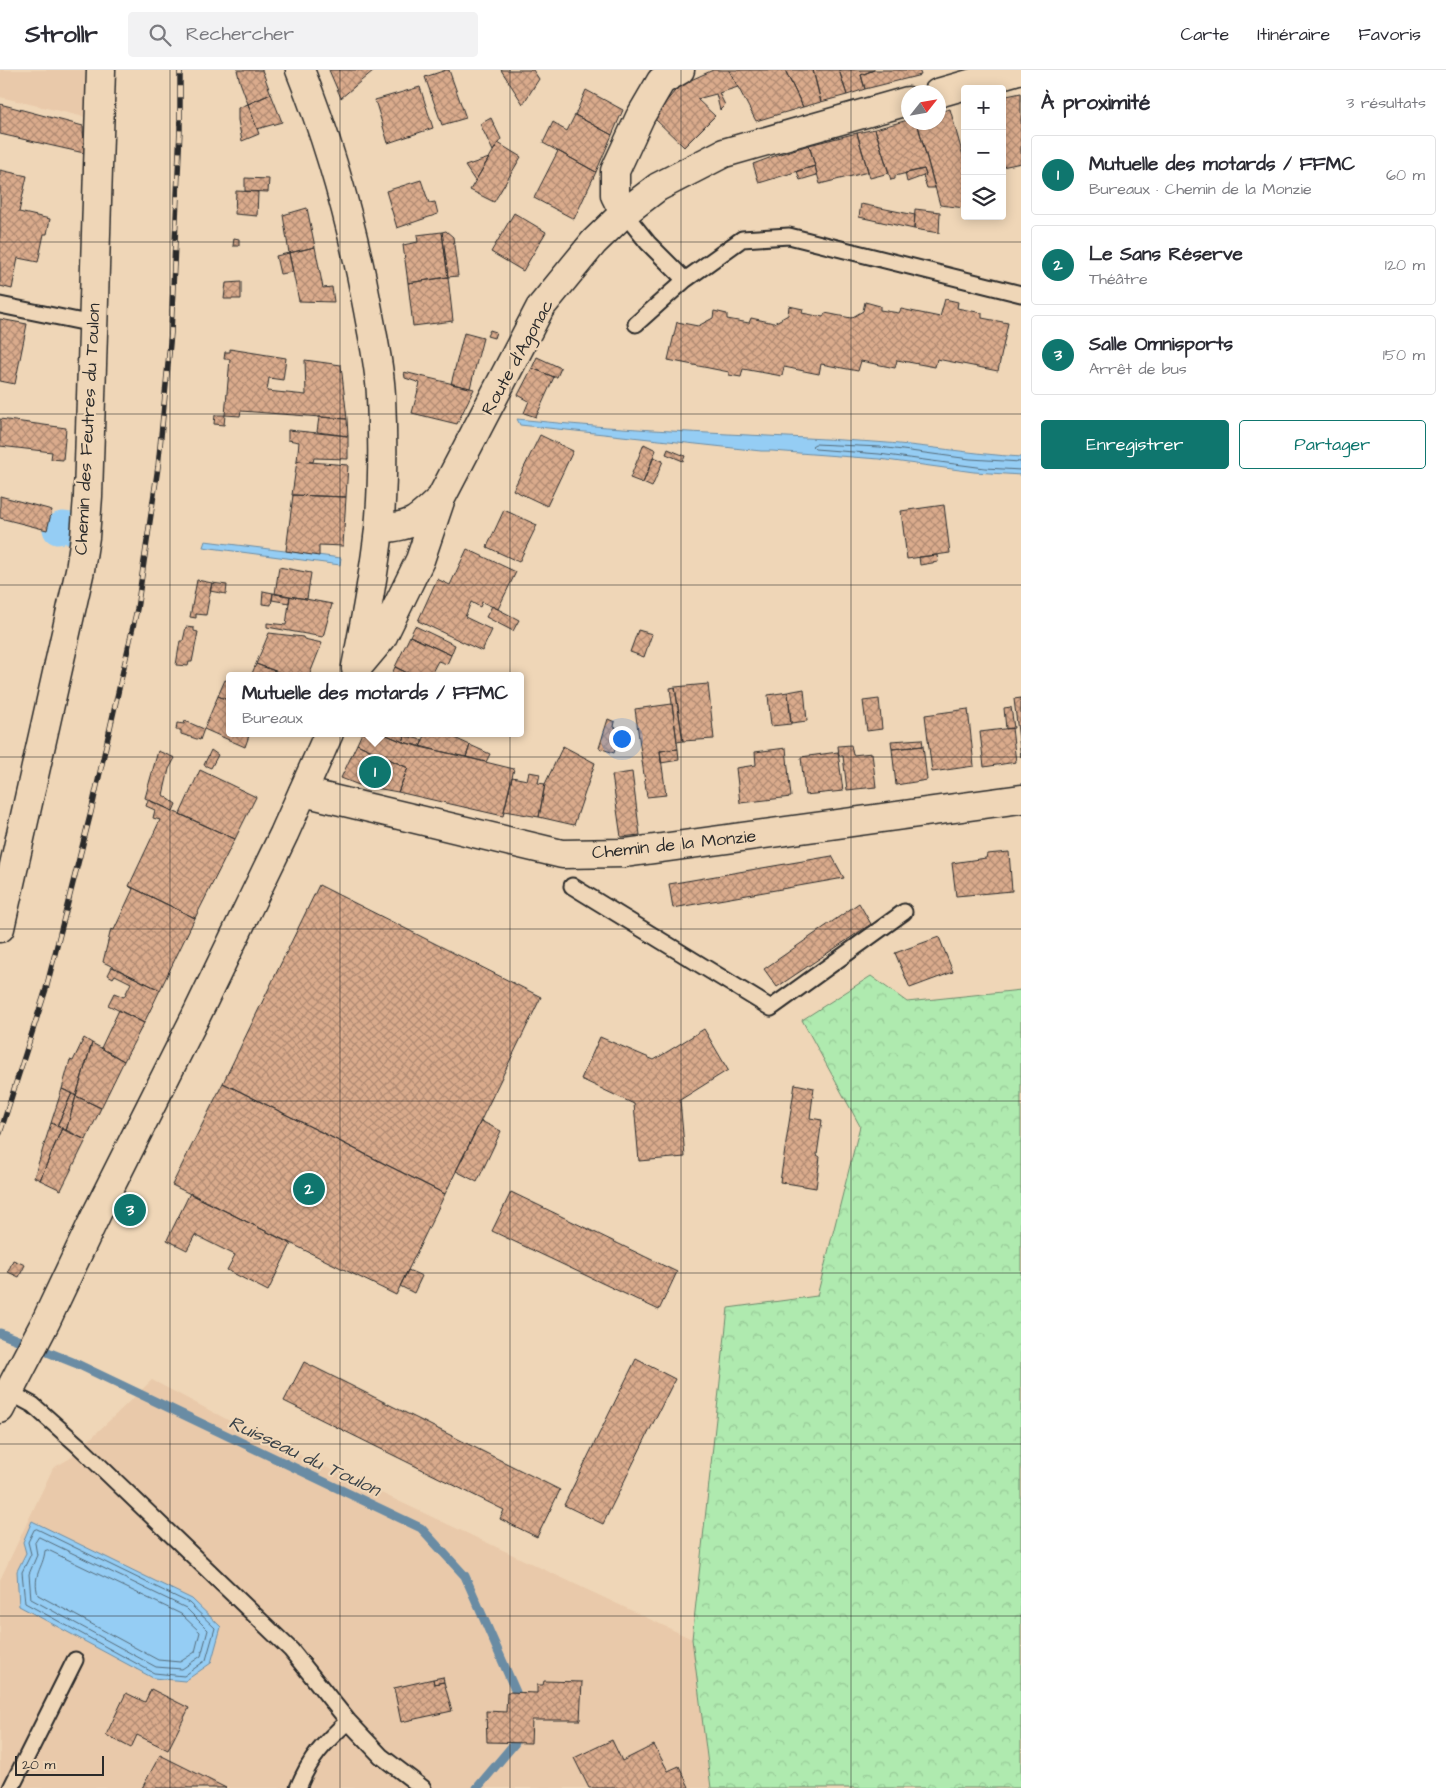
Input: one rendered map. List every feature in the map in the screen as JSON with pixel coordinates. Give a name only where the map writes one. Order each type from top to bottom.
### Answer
[{"type":"main road","name":"Chemin des Feutres du Toulon","points":[[0,928],[80,570],[85,537],[88,496],[102,70]]},
{"type":"main road","points":[[300,70],[309,91],[349,218],[374,344],[381,395],[382,472],[379,529],[367,612],[355,672]]},
{"type":"main road","points":[[624,213],[615,195],[615,171],[640,117],[661,81],[680,70]]},
{"type":"main road","points":[[946,90],[1018,70]]},
{"type":"main road","name":"Route d'Agonac","points":[[355,672],[382,638],[420,560],[442,498],[540,308],[594,242],[624,213],[658,187],[724,153],[901,103]]},
{"type":"main road","name":"Route d'Agonac","points":[[379,529],[401,527],[418,520],[442,498]]},
{"type":"main road","points":[[4,1401],[46,1321],[98,1211],[206,996],[284,834],[327,737]]},
{"type":"main road","name":"Chemin de la Monzie","points":[[303,792],[562,854],[624,853],[1021,799]]},
{"type":"lane","points":[[624,213],[648,243],[685,280]]},
{"type":"lane","points":[[636,324],[685,280],[742,239],[789,236],[1021,294]]},
{"type":"lane","points":[[0,305],[93,324]]},
{"type":"lane","points":[[572,886],[771,1008],[904,912]]},
{"type":"lane","points":[[4,1401],[33,1405],[80,1447],[291,1650],[348,1721],[382,1756],[424,1788]]},
{"type":"lane","points":[[10,1788],[74,1660]]},
{"type":"lane","points":[[298,1788],[306,1770],[324,1743],[348,1721]]},
{"type":"shaded area","points":[[0,70],[98,70],[93,119],[0,97]]},
{"type":"shaded area","points":[[152,1380],[247,1430],[692,1639],[711,1788],[0,1788],[0,1580],[53,1468],[69,1459]]},
{"type":"green space","points":[[871,976],[907,1002],[1021,990],[1021,1788],[711,1788],[692,1639],[728,1308],[817,1296],[860,1126],[802,1020]]},
{"type":"water","points":[[517,419],[651,430],[892,443],[1021,457],[1021,475],[974,472],[879,459],[761,451],[520,425]]},
{"type":"water","points":[[205,541],[341,558],[340,565],[203,547]]},
{"type":"water","points":[[32,1521],[192,1599],[221,1627],[211,1663],[185,1681],[153,1678],[19,1606],[17,1571],[26,1553],[23,1542]]},
{"type":"building","points":[[237,70],[262,70],[271,94],[248,104]]},
{"type":"building","points":[[329,70],[374,70],[341,98]]},
{"type":"building","points":[[449,70],[466,118],[442,125],[425,77]]},
{"type":"building","points":[[501,70],[533,70],[539,79],[523,104]]},
{"type":"building","points":[[713,70],[729,70],[738,87],[719,93],[725,105],[720,110],[716,94],[697,99],[715,116],[684,147],[653,117],[680,85]]},
{"type":"building","points":[[729,70],[785,70],[803,107],[756,121]]},
{"type":"building","points":[[785,70],[813,70],[821,102],[803,107]]},
{"type":"building","points":[[813,70],[839,70],[847,95],[821,102]]},
{"type":"building","points":[[839,70],[874,70],[861,75],[865,89],[847,95]]},
{"type":"building","points":[[874,70],[919,70],[921,75],[865,89],[861,75]]},
{"type":"building","points":[[420,87],[433,128],[388,143],[375,100]]},
{"type":"building","points":[[586,90],[623,110],[612,135],[575,115]]},
{"type":"building","points":[[1021,93],[1021,163],[1006,166],[1006,130],[1006,96]]},
{"type":"building","points":[[271,94],[282,122],[257,129],[248,104]]},
{"type":"building","points":[[0,104],[83,126],[84,153],[0,134]]},
{"type":"building","points":[[248,104],[259,134],[242,141],[238,108]]},
{"type":"building","points":[[950,109],[961,149],[961,208],[940,205],[919,130],[946,130],[946,110]]},
{"type":"building","points":[[575,115],[612,135],[596,172],[543,143],[553,122],[567,131]]},
{"type":"building","points":[[491,118],[501,139],[493,151],[480,124]]},
{"type":"building","points":[[901,122],[901,130],[919,130],[935,188],[927,188],[923,176],[926,175],[924,169],[895,176],[895,179],[891,180],[875,129]]},
{"type":"building","points":[[875,129],[889,173],[870,178],[857,133]]},
{"type":"building","points":[[857,133],[868,172],[820,184],[809,145]]},
{"type":"building","points":[[498,143],[521,157],[494,202],[470,190]]},
{"type":"building","points":[[809,145],[815,166],[759,183],[753,164]]},
{"type":"building","points":[[558,151],[596,172],[574,219],[534,198]]},
{"type":"building","points":[[489,158],[479,175],[475,181],[465,166]]},
{"type":"building","points":[[815,166],[817,175],[800,180],[797,171]]},
{"type":"building","points":[[924,169],[926,175],[907,182],[905,173]]},
{"type":"building","points":[[0,170],[27,176],[19,212],[50,219],[47,234],[44,234],[38,262],[18,258],[12,289],[0,286]]},
{"type":"building","points":[[245,178],[269,179],[268,192],[245,191]]},
{"type":"building","points":[[421,180],[429,203],[435,202],[438,214],[397,228],[386,191]]},
{"type":"building","points":[[236,191],[258,192],[257,216],[235,214]]},
{"type":"building","points":[[861,204],[915,215],[914,229],[859,217]]},
{"type":"building","points":[[307,208],[315,247],[289,253],[283,215]]},
{"type":"building","points":[[915,209],[940,212],[939,233],[914,229]]},
{"type":"building","points":[[514,213],[546,232],[523,271],[491,252]]},
{"type":"building","points":[[446,231],[453,237],[458,276],[448,277],[442,232]]},
{"type":"building","points":[[442,232],[448,277],[408,283],[403,245],[418,242],[417,235]]},
{"type":"building","points":[[234,238],[239,239],[239,246],[233,246]]},
{"type":"building","points":[[315,247],[323,288],[332,287],[334,302],[299,301],[289,253]]},
{"type":"building","points":[[289,253],[293,272],[280,274],[276,256]]},
{"type":"building","points":[[448,277],[453,321],[413,326],[408,283]]},
{"type":"building","points":[[241,282],[241,299],[224,299],[226,283]]},
{"type":"building","points":[[945,299],[958,302],[957,308],[982,313],[982,318],[1008,323],[998,371],[937,359],[935,367],[897,360],[895,368],[861,361],[858,371],[821,364],[819,374],[784,367],[782,376],[743,369],[741,377],[729,375],[729,372],[668,360],[677,322],[698,326],[713,318],[714,311],[727,314],[727,319],[749,323],[751,318],[774,323],[788,315],[789,306],[803,309],[802,313],[823,317],[825,313],[851,318],[863,311],[865,302],[880,306],[880,310],[899,313],[901,309],[940,317]]},
{"type":"building","points":[[0,319],[27,324],[15,384],[0,381]]},
{"type":"building","points":[[490,330],[496,332],[494,338],[487,336]]},
{"type":"building","points":[[464,333],[483,338],[470,388],[451,384]]},
{"type":"building","points":[[230,349],[286,358],[283,380],[269,378],[267,391],[306,395],[305,360],[341,365],[347,419],[241,411],[240,416],[225,415],[230,359],[224,359],[225,352],[230,352]]},
{"type":"building","points":[[537,357],[561,368],[557,377],[532,368]]},
{"type":"building","points":[[532,368],[554,377],[536,417],[524,413],[529,401],[518,395]]},
{"type":"building","points":[[404,372],[474,389],[457,424],[412,413],[420,383],[405,378]]},
{"type":"building","points":[[215,415],[225,415],[224,425],[214,424]]},
{"type":"building","points":[[319,417],[347,419],[348,436],[317,432]]},
{"type":"building","points":[[0,419],[66,428],[63,460],[51,459],[52,452],[0,446]]},
{"type":"building","points":[[288,430],[348,436],[348,459],[314,458],[313,462],[297,461],[299,442],[288,440]]},
{"type":"building","points":[[540,435],[573,451],[547,506],[513,490]]},
{"type":"building","points":[[644,444],[656,450],[643,483],[630,478]]},
{"type":"building","points":[[668,449],[685,456],[683,461],[666,454]]},
{"type":"building","points":[[654,457],[663,461],[652,487],[643,483]]},
{"type":"building","points":[[297,461],[348,465],[346,497],[292,495]]},
{"type":"building","points":[[293,495],[346,497],[343,546],[319,545],[319,556],[286,551]]},
{"type":"building","points":[[0,496],[52,510],[47,530],[0,518]]},
{"type":"building","points":[[944,505],[950,553],[907,559],[901,511]]},
{"type":"building","points":[[504,510],[537,525],[519,562],[487,547]]},
{"type":"building","points":[[467,549],[516,572],[498,609],[482,602],[480,607],[471,602],[465,617],[492,630],[482,651],[418,621],[437,579],[450,585]]},
{"type":"building","points":[[937,555],[938,562],[920,565],[919,557]]},
{"type":"building","points":[[279,567],[311,573],[307,599],[275,594]]},
{"type":"building","points":[[197,580],[212,583],[206,615],[196,614],[196,618],[190,617]]},
{"type":"building","points":[[212,583],[227,585],[226,594],[210,591]]},
{"type":"building","points":[[263,591],[273,593],[271,605],[262,604]]},
{"type":"building","points":[[273,593],[290,596],[289,603],[272,600]]},
{"type":"building","points":[[290,596],[332,604],[323,637],[267,627],[267,623],[286,625]]},
{"type":"building","points":[[492,606],[519,620],[513,631],[486,617]]},
{"type":"building","points":[[415,626],[455,645],[451,655],[410,636]]},
{"type":"building","points":[[186,627],[194,628],[194,631],[198,632],[192,662],[189,662],[188,666],[176,665],[180,641],[183,641]]},
{"type":"building","points":[[638,630],[652,634],[644,657],[630,652]]},
{"type":"building","points":[[269,633],[303,637],[304,639],[322,643],[311,672],[278,672],[256,664]]},
{"type":"building","points":[[410,636],[451,655],[447,664],[438,661],[432,672],[406,672],[395,667]]},
{"type":"building","points":[[256,664],[278,672],[253,672]]},
{"type":"building","points":[[395,667],[406,672],[393,672]]},
{"type":"building","points":[[225,680],[226,680],[226,699],[218,696]]},
{"type":"building","points":[[708,684],[714,739],[683,741],[675,687]]},
{"type":"building","points":[[675,687],[683,741],[677,742],[670,688]]},
{"type":"building","points":[[804,689],[807,721],[791,723],[788,692]]},
{"type":"building","points":[[788,692],[791,724],[771,726],[768,695]]},
{"type":"building","points":[[218,696],[226,699],[226,737],[249,737],[245,747],[204,729]]},
{"type":"building","points":[[1021,698],[1021,757],[1014,699]]},
{"type":"building","points":[[879,699],[882,729],[867,731],[863,701]]},
{"type":"building","points":[[672,704],[678,749],[660,751],[666,795],[647,797],[635,709]]},
{"type":"building","points":[[1011,707],[1014,728],[1006,729],[1004,708]]},
{"type":"building","points":[[968,709],[974,766],[932,772],[925,715]]},
{"type":"building","points":[[608,719],[615,722],[614,727],[621,730],[614,753],[599,748]]},
{"type":"building","points":[[185,721],[204,729],[200,740],[181,734],[181,730],[176,730],[177,723],[184,724]]},
{"type":"building","points":[[1012,728],[1016,762],[984,767],[980,732]]},
{"type":"building","points":[[360,737],[391,737],[403,742],[514,769],[503,816],[398,792],[408,768],[357,744]]},
{"type":"building","points":[[391,737],[405,737],[403,742]]},
{"type":"building","points":[[405,737],[423,740],[420,747],[403,742]]},
{"type":"building","points":[[424,737],[453,737],[470,745],[466,757],[420,747]]},
{"type":"building","points":[[922,739],[923,746],[892,749],[891,741]]},
{"type":"building","points":[[357,744],[408,768],[398,792],[370,787],[369,789],[341,778]]},
{"type":"building","points":[[470,745],[490,754],[486,762],[466,757]]},
{"type":"building","points":[[851,745],[853,755],[872,753],[876,787],[847,790],[843,756],[839,756],[838,746]]},
{"type":"building","points":[[563,746],[595,763],[574,825],[539,817],[545,784]]},
{"type":"building","points":[[923,746],[927,780],[896,785],[892,749]]},
{"type":"building","points":[[786,748],[791,797],[740,803],[736,768],[756,765],[755,752]]},
{"type":"building","points":[[678,749],[679,760],[661,763],[660,751]]},
{"type":"building","points":[[211,750],[218,755],[211,768],[204,765]]},
{"type":"building","points":[[158,751],[175,758],[169,769],[163,795],[176,804],[173,811],[145,798]]},
{"type":"building","points":[[838,752],[843,791],[805,795],[801,757]]},
{"type":"building","points":[[200,770],[256,797],[235,839],[180,814]]},
{"type":"building","points":[[529,772],[540,774],[538,783],[545,784],[539,817],[504,811],[512,777],[527,780]]},
{"type":"building","points":[[632,772],[640,835],[621,837],[612,775]]},
{"type":"building","points":[[148,800],[235,839],[195,918],[129,886],[160,820],[153,818],[155,810],[146,806]]},
{"type":"building","points":[[1009,852],[1012,891],[956,896],[952,863],[986,858],[987,854]]},
{"type":"building","points":[[832,856],[844,878],[673,908],[669,884]]},
{"type":"building","points":[[319,885],[541,997],[445,1194],[223,1083]]},
{"type":"building","points":[[129,886],[195,918],[160,990],[103,962],[111,929],[114,930],[133,889]]},
{"type":"building","points":[[859,903],[871,924],[777,987],[764,969]]},
{"type":"building","points":[[939,937],[953,972],[910,988],[895,953]]},
{"type":"building","points":[[112,967],[160,990],[144,1023],[108,1005],[114,993],[124,997],[131,983],[115,975],[113,978],[108,975]]},
{"type":"building","points":[[119,1010],[144,1023],[124,1061],[101,1048]]},
{"type":"building","points":[[704,1029],[728,1070],[680,1100],[685,1157],[639,1161],[634,1104],[581,1079],[600,1037],[654,1060]]},
{"type":"building","points":[[84,1038],[92,1043],[76,1096],[62,1089],[70,1060],[73,1061]]},
{"type":"building","points":[[92,1043],[124,1061],[101,1108],[76,1096]]},
{"type":"building","points":[[223,1083],[445,1194],[396,1295],[172,1185]]},
{"type":"building","points":[[795,1084],[814,1088],[810,1118],[822,1120],[817,1155],[820,1157],[816,1188],[780,1182]]},
{"type":"building","points":[[62,1089],[72,1093],[57,1126],[51,1123]]},
{"type":"building","points":[[72,1093],[76,1096],[66,1131],[57,1126]]},
{"type":"building","points":[[76,1096],[101,1108],[86,1140],[66,1131]]},
{"type":"building","points":[[481,1121],[501,1131],[477,1182],[456,1171]]},
{"type":"building","points":[[51,1123],[62,1128],[40,1180],[34,1177]]},
{"type":"building","points":[[62,1128],[86,1140],[61,1190],[40,1180]]},
{"type":"building","points":[[511,1192],[677,1272],[659,1310],[492,1231]]},
{"type":"building","points":[[190,1193],[291,1244],[268,1291],[227,1270],[235,1255],[195,1235],[187,1250],[167,1240]]},
{"type":"building","points":[[13,1260],[25,1265],[19,1277],[8,1272]]},
{"type":"building","points":[[408,1270],[422,1276],[414,1293],[400,1286]]},
{"type":"building","points":[[636,1359],[675,1379],[603,1524],[564,1505]]},
{"type":"building","points":[[304,1362],[560,1490],[537,1537],[500,1519],[504,1510],[284,1401]]},
{"type":"building","points":[[443,1677],[444,1682],[434,1684],[433,1679]]},
{"type":"building","points":[[433,1679],[434,1684],[444,1682],[452,1711],[401,1722],[394,1688]]},
{"type":"building","points":[[544,1681],[582,1682],[580,1720],[532,1720],[531,1743],[487,1742],[486,1711],[506,1712],[507,1692],[537,1693],[537,1685],[543,1685]]},
{"type":"building","points":[[151,1689],[189,1708],[168,1750],[137,1735],[131,1748],[106,1735],[126,1693],[145,1702]]},
{"type":"building","points":[[612,1740],[622,1761],[654,1745],[668,1771],[679,1766],[689,1787],[589,1788],[574,1758]]},
{"type":"building","points":[[160,1755],[226,1788],[142,1788]]},
{"type":"waterway","points":[[58,529],[62,527],[70,528]]},
{"type":"waterway","name":"Ruisseau du Toulon","points":[[0,1333],[75,1363],[421,1528],[465,1576],[516,1692]]},
{"type":"waterway","name":"Ruisseau du Toulon","points":[[477,1788],[515,1743]]},
{"type":"railway","points":[[0,1133],[46,989],[91,812],[137,609],[158,467],[171,333],[180,129],[180,70]]},
{"type":"place","name":"Mutuelle des motards / FFMC","points":[[375,772]]},
{"type":"place","name":"Le Sans Réserve","points":[[309,1189]]},
{"type":"place","name":"Salle Omnisports","points":[[130,1210]]}]
